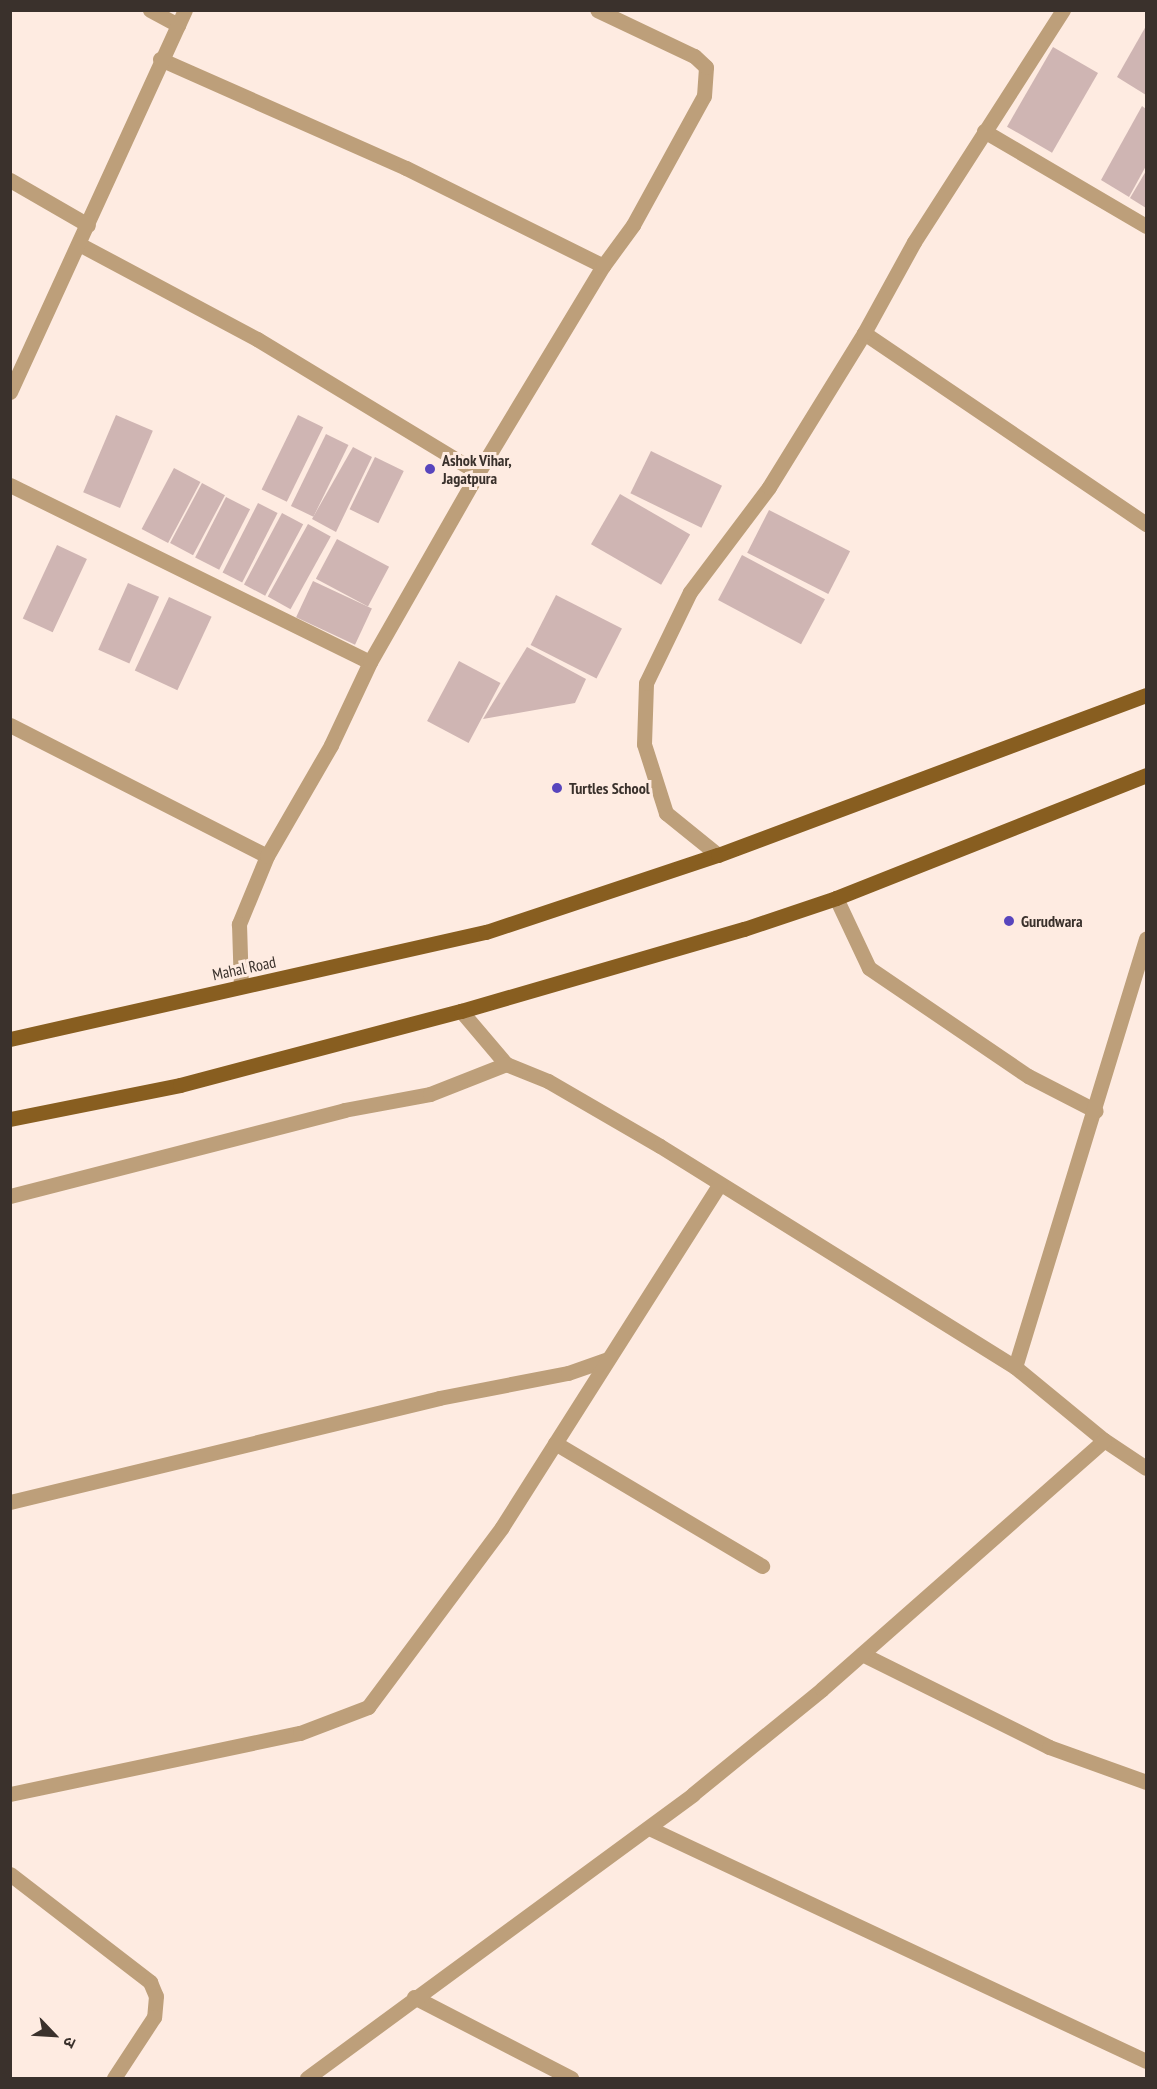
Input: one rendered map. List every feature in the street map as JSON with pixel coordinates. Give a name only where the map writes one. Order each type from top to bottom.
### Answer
[{"type":"main road","name":"Mahal Road","points":[[10,1039],[486,932],[718,855],[1146,695]]},
{"type":"main road","points":[[10,1119],[180,1085],[461,1011],[836,898],[1146,775]]},
{"type":"street","points":[[150,10],[177,25]]},
{"type":"street","points":[[10,392],[88,225],[160,59],[185,10]]},
{"type":"street","points":[[241,987],[239,924],[267,856],[331,745],[370,662],[478,473],[603,266],[633,225],[707,87],[706,67],[694,56],[597,10]]},
{"type":"street","points":[[718,855],[666,813],[644,744],[646,683],[690,592],[769,487],[864,333],[914,242],[1063,10]]},
{"type":"street","points":[[160,59],[406,168],[603,266]]},
{"type":"street","points":[[984,131],[1146,226]]},
{"type":"street","points":[[10,180],[88,225]]},
{"type":"street","points":[[79,244],[257,339],[478,473]]},
{"type":"street","points":[[864,333],[1146,525]]},
{"type":"street","points":[[10,485],[370,662]]},
{"type":"street","points":[[10,725],[267,856]]},
{"type":"street","points":[[836,898],[869,968],[1028,1076],[1096,1111]]},
{"type":"street","points":[[1015,1367],[1096,1111],[1146,939]]},
{"type":"street","points":[[461,1011],[506,1064],[548,1081],[720,1184],[1015,1367],[1104,1440],[1146,1468]]},
{"type":"street","points":[[10,1196],[333,1112],[430,1094],[506,1064]]},
{"type":"street","points":[[10,1794],[300,1733],[368,1707],[502,1527],[720,1184]]},
{"type":"street","points":[[10,1502],[439,1398],[568,1373],[608,1359]]},
{"type":"street","points":[[307,2079],[414,1997],[649,1828],[862,1654],[1104,1440]]},
{"type":"street","points":[[555,1443],[762,1566]]},
{"type":"street","points":[[862,1654],[1049,1747],[1146,1782]]},
{"type":"street","points":[[649,1828],[1146,2061]]},
{"type":"street","points":[[10,1874],[150,1982],[156,1996],[154,2018],[114,2079]]},
{"type":"street","points":[[414,1997],[570,2079]]},
{"type":"building","points":[[1146,26],[1146,95],[1117,77]]},
{"type":"building","points":[[1053,47],[1098,73],[1052,153],[1007,127]]},
{"type":"building","points":[[1142,106],[1146,109],[1146,166],[1129,197],[1101,180]]},
{"type":"building","points":[[1146,171],[1146,208],[1130,198]]},
{"type":"building","points":[[116,415],[153,431],[120,508],[83,492]]},
{"type":"building","points":[[298,415],[323,427],[287,502],[262,490]]},
{"type":"building","points":[[326,434],[348,445],[313,517],[291,506]]},
{"type":"building","points":[[353,447],[372,457],[336,532],[312,519]]},
{"type":"building","points":[[651,451],[722,486],[701,528],[630,493]]},
{"type":"building","points":[[375,457],[404,471],[378,523],[350,509]]},
{"type":"building","points":[[174,468],[200,482],[168,543],[142,529]]},
{"type":"building","points":[[202,483],[225,495],[193,555],[170,543]]},
{"type":"building","points":[[620,494],[690,534],[661,585],[591,544]]},
{"type":"building","points":[[226,497],[250,509],[219,570],[195,558]]},
{"type":"building","points":[[258,503],[278,513],[242,582],[223,572]]},
{"type":"building","points":[[769,510],[850,551],[828,594],[747,553]]},
{"type":"building","points":[[282,513],[303,524],[265,596],[244,585]]},
{"type":"building","points":[[308,524],[331,537],[291,609],[268,597]]},
{"type":"building","points":[[337,539],[389,567],[368,606],[316,579]]},
{"type":"building","points":[[57,545],[87,559],[53,632],[23,618]]},
{"type":"building","points":[[742,555],[825,599],[801,644],[718,600]]},
{"type":"building","points":[[313,581],[372,608],[355,645],[296,617]]},
{"type":"building","points":[[128,583],[159,597],[129,664],[98,650]]},
{"type":"building","points":[[556,595],[622,629],[597,678],[531,645]]},
{"type":"building","points":[[169,597],[212,617],[177,690],[135,670]]},
{"type":"building","points":[[527,647],[586,679],[575,703],[483,719]]},
{"type":"building","points":[[459,661],[500,683],[469,743],[427,721]]},
{"type":"place","name":"Ashok Vihar, Jagatpura","points":[[430,469]]},
{"type":"place","name":"Turtles School","points":[[557,788]]},
{"type":"place","name":"Gurudwara","points":[[1009,921]]}]
